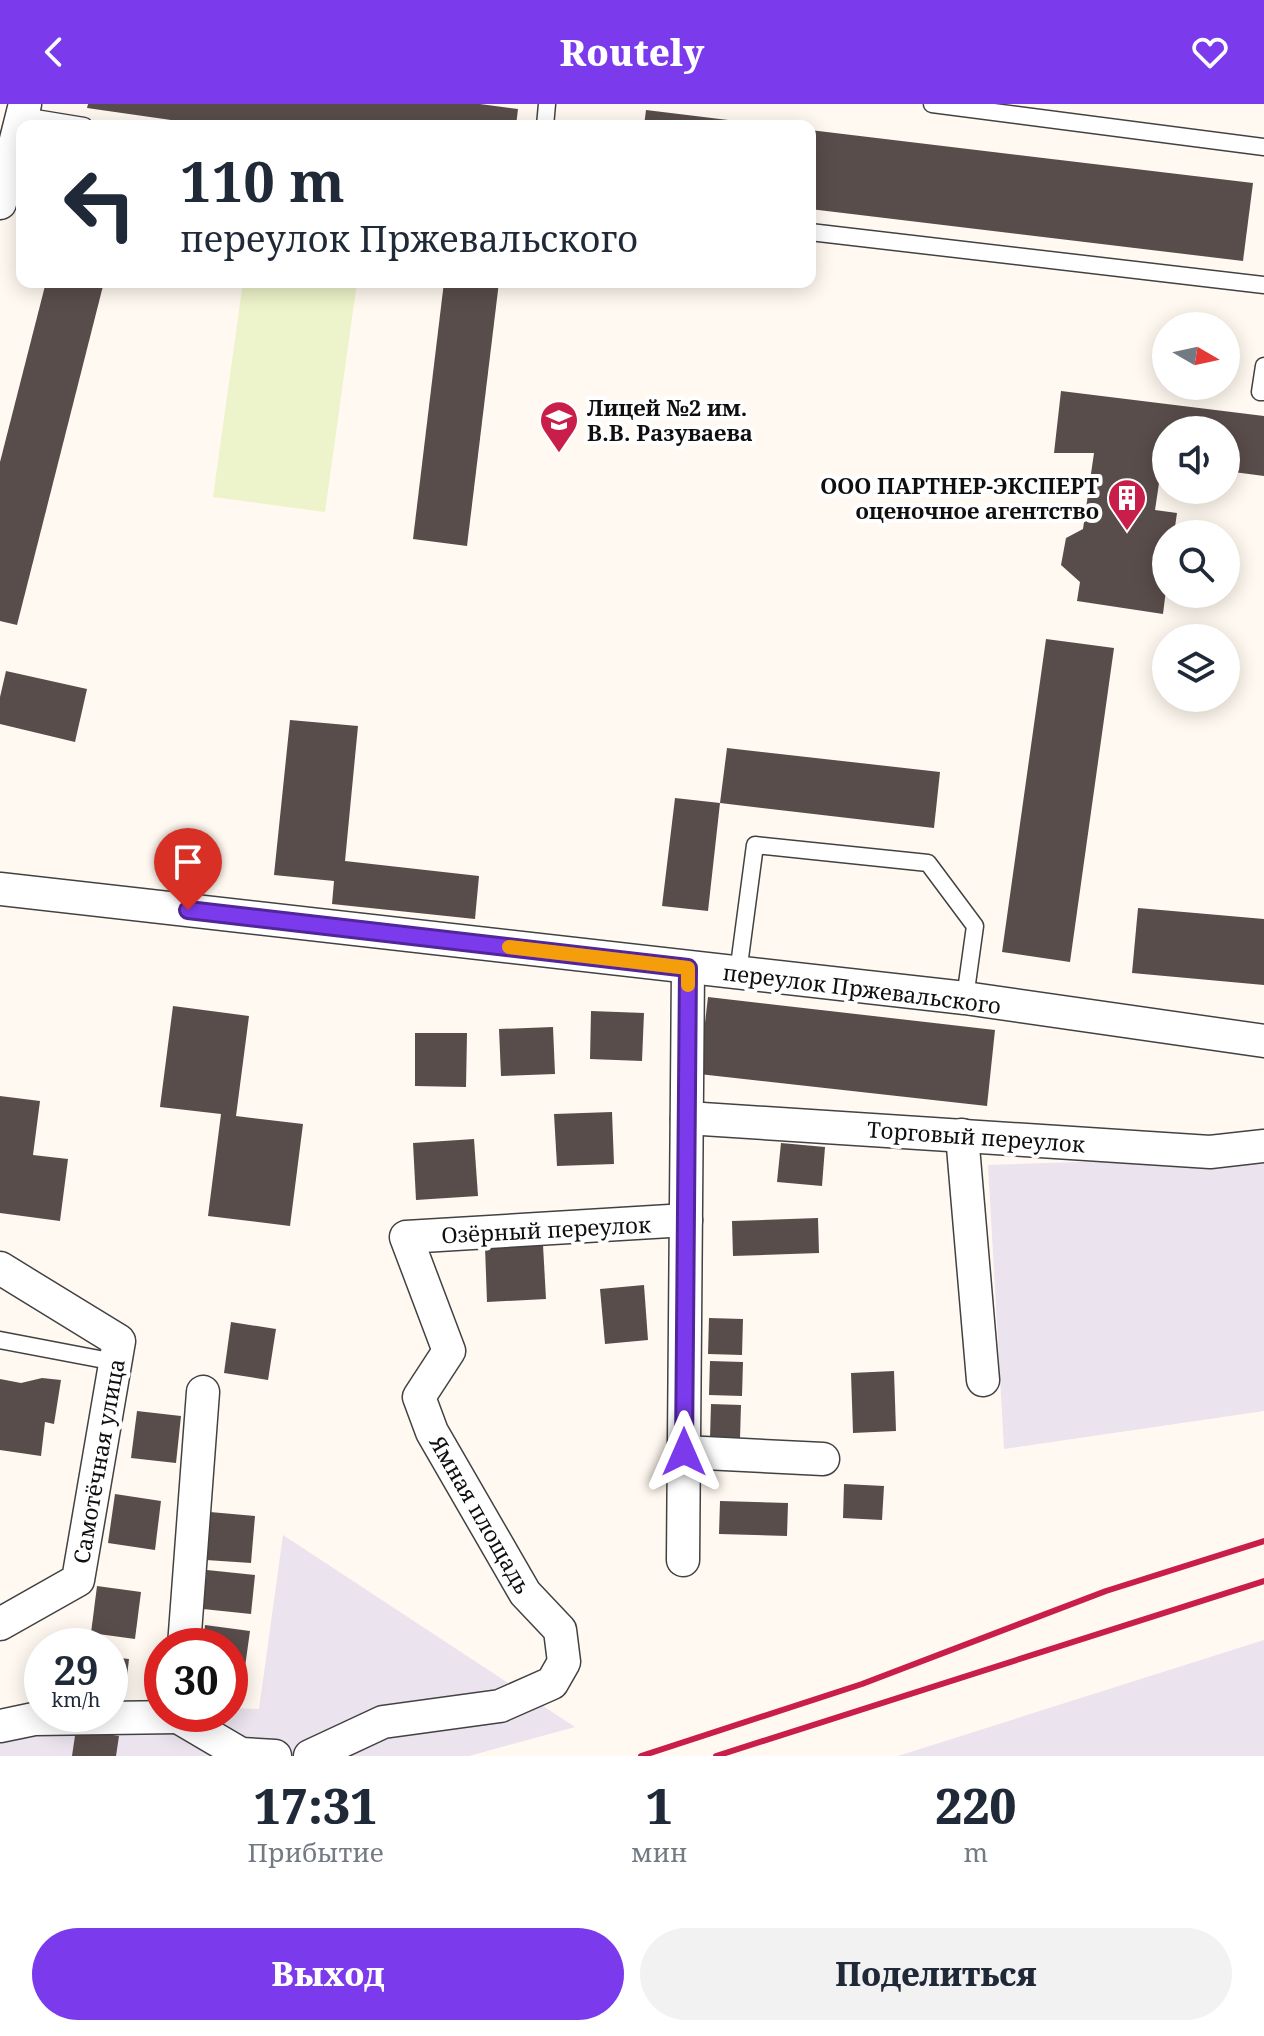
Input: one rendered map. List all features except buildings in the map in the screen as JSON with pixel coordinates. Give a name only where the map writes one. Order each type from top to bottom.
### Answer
[{"type":"street","points":[[0,203],[16,141]]},
{"type":"street","name":"переулок Пржевальского","points":[[0,889],[965,998],[1264,1041]]},
{"type":"street","points":[[683,1560],[688,968]]},
{"type":"street","name":"Торговый переулок","points":[[687,1118],[1210,1152],[1264,1146]]},
{"type":"street","points":[[962,1135],[983,1380]]},
{"type":"street","name":"Озёрный переулок","points":[[406,1237],[686,1220]]},
{"type":"street","name":"Ямная площадь","points":[[310,1756],[383,1722],[500,1706],[552,1683],[564,1662],[560,1630],[525,1593],[432,1432],[419,1397],[449,1351],[406,1237]]},
{"type":"street","points":[[0,1268],[117,1352]]},
{"type":"street","name":"Самотёчная улица","points":[[0,1624],[78,1580],[117,1352]]},
{"type":"street","points":[[185,1628],[203,1392]]},
{"type":"street","points":[[684,1452],[823,1459]]},
{"type":"street","points":[[0,1726],[34,1719],[144,1716]]},
{"type":"street","points":[[205,1732],[241,1754],[275,1756]]},
{"type":"lane","points":[[932,104],[1024,110],[1264,147]]},
{"type":"lane","points":[[24,110],[62,120]]},
{"type":"lane","points":[[816,233],[1264,285]]},
{"type":"lane","points":[[1264,366],[1260,392],[1264,392]]},
{"type":"lane","points":[[738,973],[755,845],[928,863],[975,926],[965,998]]},
{"type":"lane","points":[[0,1340],[117,1352]]},
{"type":"shaded area","points":[[1264,1156],[1264,1411],[1004,1449],[988,1165]]},
{"type":"shaded area","points":[[283,1535],[575,1727],[469,1756],[0,1756],[0,1724],[24,1723],[24,1732],[128,1732],[128,1716],[144,1715],[144,1732],[248,1732],[248,1709],[259,1709]]},
{"type":"shaded area","points":[[1264,1640],[1264,1756],[898,1756]]},
{"type":"green space","points":[[242,288],[356,288],[325,512],[213,497]]},
{"type":"railway","points":[[641,1756],[862,1684],[1106,1591],[1264,1541]]},
{"type":"railway","points":[[716,1756],[1264,1581]]},
{"type":"slow traffic","points":[[509,947],[688,968],[688,985]]},
{"type":"place","name":"Лицей №2 им. В.В. Разуваева","points":[[559,454]]},
{"type":"place","name":"ООО ПАРТНЕР-ЭКСПЕРТ оценочное агентство","points":[[1127,532]]},
{"type":"route","points":[[188,910],[688,968],[684,1452]]}]
